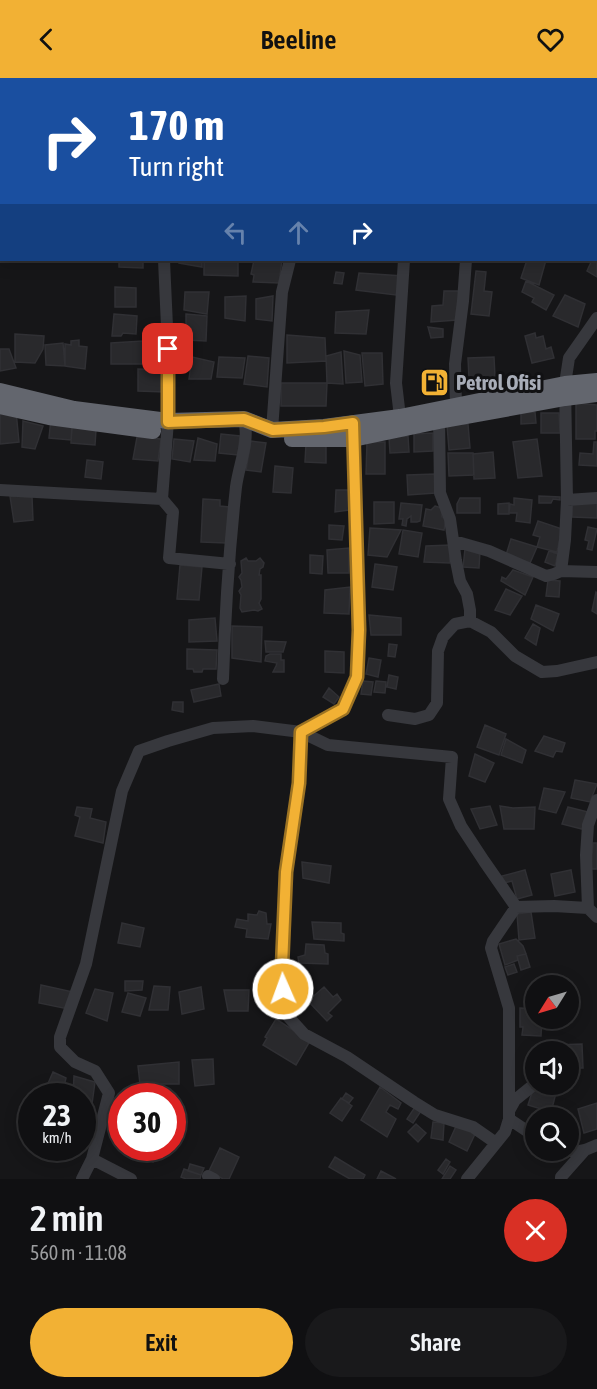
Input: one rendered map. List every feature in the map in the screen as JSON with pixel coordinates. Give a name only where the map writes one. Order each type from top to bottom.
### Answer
[{"type":"highway","points":[[246,425],[283,439],[353,431],[565,391],[597,381]]},
{"type":"highway","points":[[0,391],[74,409],[168,427]]},
{"type":"highway","points":[[0,406],[87,423],[168,427],[246,425],[273,430],[324,427],[353,431],[400,417],[439,415],[456,406],[565,391],[597,394]]},
{"type":"street","points":[[164,261],[168,349],[168,427],[162,499],[173,512],[169,558],[230,564]]},
{"type":"street","points":[[273,430],[282,292],[290,261]]},
{"type":"street","points":[[400,417],[396,383],[404,261]]},
{"type":"street","points":[[456,406],[456,364],[466,261]]},
{"type":"street","points":[[561,571],[567,500],[565,391],[569,358],[597,318]]},
{"type":"street","points":[[439,415],[440,493],[450,519],[460,581],[467,594],[470,621]]},
{"type":"street","points":[[224,680],[225,621],[236,484],[246,425]]},
{"type":"street","points":[[301,732],[343,709],[357,677],[359,630],[353,431]]},
{"type":"street","points":[[0,490],[162,499]]},
{"type":"street","points":[[567,500],[597,498]]},
{"type":"street","points":[[454,541],[489,550],[546,576],[561,571],[597,572]]},
{"type":"street","points":[[388,715],[415,719],[429,715],[437,703],[438,651],[444,637],[454,624],[470,621],[491,632],[515,656],[542,672],[558,671],[597,662]]},
{"type":"street","points":[[96,1143],[109,1093],[95,1071],[75,1062],[60,1047],[60,1036],[86,964],[122,791],[139,751],[213,728],[253,726],[301,732],[328,745],[452,757],[449,799],[461,825],[516,907]]},
{"type":"street","points":[[301,732],[299,783],[286,872],[282,966],[284,1012],[304,1034],[347,1057],[414,1102],[435,1114],[473,1126],[496,1143]]},
{"type":"street","points":[[588,908],[586,855],[588,825],[597,800]]},
{"type":"street","points":[[516,907],[588,908],[597,917]]},
{"type":"street","points":[[509,1115],[509,1008],[491,948],[493,941],[516,907]]},
{"type":"street","points":[[467,1179],[505,1132],[515,1100],[525,1092]]},
{"type":"street","points":[[509,1115],[525,1128]]},
{"type":"street","points":[[561,1179],[591,1147]]},
{"type":"street","points":[[82,1179],[91,1161]]},
{"type":"street","points":[[96,1161],[131,1179]]},
{"type":"building","points":[[119,261],[143,261],[143,268],[119,267]]},
{"type":"building","points":[[179,261],[202,261],[202,267],[179,263]]},
{"type":"building","points":[[204,261],[238,261],[238,276],[204,275]]},
{"type":"building","points":[[254,261],[282,261],[279,283],[253,282],[254,275],[251,274]]},
{"type":"building","points":[[527,261],[546,261],[539,285],[521,278]]},
{"type":"building","points":[[592,261],[597,261],[597,277],[587,271]]},
{"type":"building","points":[[476,271],[486,272],[484,291],[492,292],[489,316],[471,314]]},
{"type":"building","points":[[336,272],[344,273],[342,284],[334,283]]},
{"type":"building","points":[[359,273],[403,276],[396,295],[356,290]]},
{"type":"building","points":[[526,281],[554,295],[546,310],[532,302],[534,298],[522,292]]},
{"type":"building","points":[[115,287],[136,288],[136,307],[115,307]]},
{"type":"building","points":[[444,291],[459,291],[457,320],[431,322],[432,306],[443,305]]},
{"type":"building","points":[[185,292],[209,292],[207,314],[184,310]]},
{"type":"building","points":[[565,295],[585,304],[578,327],[553,316]]},
{"type":"building","points":[[246,296],[245,321],[225,318],[225,297]]},
{"type":"building","points":[[273,296],[272,321],[256,319],[256,299]]},
{"type":"building","points":[[369,310],[366,334],[335,333],[336,312]]},
{"type":"building","points":[[114,314],[137,316],[136,334],[123,333],[121,336],[112,336]]},
{"type":"building","points":[[186,314],[207,316],[206,341],[186,340]]},
{"type":"building","points":[[164,327],[165,343],[157,344],[156,328]]},
{"type":"building","points":[[428,327],[443,329],[443,337],[431,338]]},
{"type":"building","points":[[535,333],[536,338],[543,336],[546,349],[551,347],[554,358],[532,363],[525,336]]},
{"type":"building","points":[[15,334],[44,336],[43,349],[35,363],[15,362]]},
{"type":"building","points":[[287,335],[325,338],[326,361],[287,363]]},
{"type":"building","points":[[79,340],[79,346],[87,347],[85,369],[65,366],[65,344],[71,345],[71,341]]},
{"type":"building","points":[[143,341],[144,364],[111,364],[111,343]]},
{"type":"building","points":[[63,343],[65,366],[46,365],[45,345]]},
{"type":"building","points":[[0,349],[9,349],[16,368],[0,371]]},
{"type":"building","points":[[344,351],[360,355],[362,382],[346,383]]},
{"type":"building","points":[[341,352],[343,384],[327,383],[326,356]]},
{"type":"building","points":[[362,353],[382,353],[383,384],[365,386]]},
{"type":"building","points":[[248,356],[269,358],[267,387],[244,384]]},
{"type":"building","points":[[192,357],[214,362],[211,379],[189,379]]},
{"type":"building","points":[[219,357],[245,358],[242,378],[217,377]]},
{"type":"building","points":[[494,357],[495,377],[469,378],[468,358]]},
{"type":"building","points":[[138,369],[165,370],[165,392],[138,391]]},
{"type":"building","points":[[281,383],[327,383],[326,406],[281,406]]},
{"type":"building","points":[[576,403],[597,405],[595,439],[576,439]]},
{"type":"building","points":[[16,411],[19,442],[0,444],[0,413]]},
{"type":"building","points":[[535,412],[536,423],[521,424],[521,413]]},
{"type":"building","points":[[541,413],[559,413],[560,433],[541,433]]},
{"type":"building","points":[[51,418],[73,421],[71,440],[49,438]]},
{"type":"building","points":[[23,421],[43,426],[35,449],[22,447]]},
{"type":"building","points":[[72,424],[96,430],[95,445],[71,443]]},
{"type":"building","points":[[468,424],[470,448],[449,450],[447,425]]},
{"type":"building","points":[[433,433],[433,451],[414,452],[414,434]]},
{"type":"building","points":[[221,434],[240,436],[238,455],[219,453]]},
{"type":"building","points":[[408,436],[409,452],[390,453],[389,437]]},
{"type":"building","points":[[137,437],[161,439],[158,461],[133,459]]},
{"type":"building","points":[[198,438],[217,444],[215,461],[194,460]]},
{"type":"building","points":[[174,439],[194,441],[190,462],[172,459]]},
{"type":"building","points":[[537,439],[542,476],[518,478],[513,442]]},
{"type":"building","points":[[251,441],[266,443],[261,472],[246,470]]},
{"type":"building","points":[[367,442],[385,442],[385,474],[366,474]]},
{"type":"building","points":[[594,442],[597,442],[597,466],[579,465],[580,453],[593,454]]},
{"type":"building","points":[[306,444],[326,445],[326,463],[305,462]]},
{"type":"building","points":[[493,452],[495,478],[474,479],[473,454]]},
{"type":"building","points":[[448,453],[473,453],[474,475],[449,476]]},
{"type":"building","points":[[87,460],[103,462],[101,479],[85,477]]},
{"type":"building","points":[[275,466],[293,468],[291,493],[273,492]]},
{"type":"building","points":[[435,474],[435,493],[408,495],[407,475]]},
{"type":"building","points":[[336,490],[350,490],[349,510],[335,512]]},
{"type":"building","points":[[10,496],[32,497],[33,520],[14,522]]},
{"type":"building","points":[[539,496],[560,497],[560,500],[553,499],[551,503],[539,503]]},
{"type":"building","points":[[460,498],[480,498],[480,513],[457,513]]},
{"type":"building","points":[[514,498],[532,500],[530,523],[516,521],[517,513],[509,513],[510,504],[514,505]]},
{"type":"building","points":[[597,498],[597,518],[572,517],[572,500]]},
{"type":"building","points":[[203,499],[220,500],[220,506],[229,507],[226,543],[201,542]]},
{"type":"building","points":[[374,502],[394,502],[394,523],[374,524]]},
{"type":"building","points":[[401,503],[422,505],[420,521],[411,522],[411,516],[407,519],[406,526],[402,525],[403,519],[399,519]]},
{"type":"building","points":[[509,503],[509,514],[498,514],[498,504]]},
{"type":"building","points":[[435,506],[442,508],[442,517],[446,518],[444,530],[423,526],[426,509],[431,510]]},
{"type":"building","points":[[538,521],[562,529],[557,552],[537,547],[540,537],[533,535]]},
{"type":"building","points":[[329,525],[344,526],[342,540],[329,539]]},
{"type":"building","points":[[588,527],[597,529],[592,550],[587,549],[589,541],[585,540]]},
{"type":"building","points":[[370,528],[401,530],[387,557],[368,555]]},
{"type":"building","points":[[403,530],[422,533],[418,557],[399,554]]},
{"type":"building","points":[[511,539],[537,547],[530,563],[506,555]]},
{"type":"building","points":[[450,545],[450,563],[424,562],[426,546]]},
{"type":"building","points":[[349,548],[349,573],[328,573],[327,550]]},
{"type":"building","points":[[465,549],[480,551],[479,568],[463,567]]},
{"type":"building","points":[[549,551],[558,554],[555,566],[545,562]]},
{"type":"building","points":[[310,555],[323,556],[322,574],[310,573]]},
{"type":"building","points":[[246,558],[248,561],[256,561],[260,558],[264,563],[259,575],[261,575],[261,599],[259,603],[262,609],[258,611],[242,612],[240,608],[239,591],[242,587],[239,577],[242,573],[241,561]]},
{"type":"building","points":[[375,564],[397,567],[393,590],[372,587]]},
{"type":"building","points":[[180,565],[202,567],[199,600],[177,599]]},
{"type":"building","points":[[513,570],[533,577],[525,595],[501,581],[502,577],[506,579]]},
{"type":"building","points":[[548,580],[560,581],[559,597],[546,596]]},
{"type":"building","points":[[350,587],[349,614],[324,613],[325,590]]},
{"type":"building","points":[[506,589],[522,596],[510,615],[495,610]]},
{"type":"building","points":[[597,593],[597,614],[592,611]]},
{"type":"building","points":[[536,605],[559,614],[553,631],[531,619]]},
{"type":"building","points":[[369,615],[401,618],[401,635],[371,635]]},
{"type":"building","points":[[215,618],[217,641],[189,642],[189,620]]},
{"type":"building","points":[[533,624],[540,628],[536,645],[525,638]]},
{"type":"building","points":[[232,626],[262,627],[261,662],[232,658]]},
{"type":"building","points":[[265,641],[286,642],[283,652],[266,652]]},
{"type":"building","points":[[389,644],[397,645],[395,657],[388,656]]},
{"type":"building","points":[[187,649],[217,650],[216,669],[194,672],[193,669],[187,669]]},
{"type":"building","points":[[325,651],[344,652],[344,673],[325,672]]},
{"type":"building","points":[[281,654],[281,660],[284,660],[284,672],[273,672],[277,663],[265,661],[266,656]]},
{"type":"building","points":[[369,658],[381,660],[378,677],[366,674]]},
{"type":"building","points":[[389,675],[398,677],[396,689],[387,687]]},
{"type":"building","points":[[363,681],[373,682],[371,695],[361,694]]},
{"type":"building","points":[[376,681],[386,682],[385,693],[374,692]]},
{"type":"building","points":[[219,684],[221,696],[194,702],[191,690]]},
{"type":"building","points":[[329,688],[339,697],[334,704],[323,697]]},
{"type":"building","points":[[173,702],[183,702],[183,712],[172,710]]},
{"type":"building","points":[[485,725],[506,734],[499,755],[477,747]]},
{"type":"building","points":[[544,736],[565,743],[562,752],[556,751],[553,757],[535,751]]},
{"type":"building","points":[[506,739],[526,750],[522,763],[501,755]]},
{"type":"building","points":[[475,754],[494,763],[485,782],[469,776]]},
{"type":"building","points":[[575,780],[597,784],[590,802],[571,798]]},
{"type":"building","points":[[544,788],[565,792],[556,813],[539,809]]},
{"type":"building","points":[[490,806],[497,825],[480,829],[471,809]]},
{"type":"building","points":[[500,806],[535,807],[534,829],[504,829]]},
{"type":"building","points":[[77,807],[92,809],[90,818],[106,822],[103,843],[75,836],[80,817],[75,815]]},
{"type":"building","points":[[568,807],[588,812],[582,829],[562,824]]},
{"type":"building","points":[[593,843],[597,843],[597,869],[591,869]]},
{"type":"building","points":[[302,862],[331,866],[329,883],[303,878]]},
{"type":"building","points":[[525,870],[532,895],[517,899],[512,881],[504,883],[502,876]]},
{"type":"building","points":[[571,870],[575,892],[555,896],[551,874]]},
{"type":"building","points":[[259,911],[266,913],[267,924],[271,924],[268,939],[246,937],[247,929],[235,927],[237,919],[248,921],[248,914],[257,915]]},
{"type":"building","points":[[531,912],[535,938],[519,940],[517,914]]},
{"type":"building","points":[[312,922],[341,923],[344,941],[314,939]]},
{"type":"building","points":[[122,923],[144,928],[140,947],[118,943]]},
{"type":"building","points":[[516,939],[523,946],[526,954],[517,956],[518,960],[505,965],[499,944]]},
{"type":"building","points":[[306,944],[324,945],[325,953],[328,954],[328,964],[299,963],[298,957],[305,955]]},
{"type":"building","points":[[526,954],[530,967],[521,970],[517,956]]},
{"type":"building","points":[[514,964],[517,972],[508,975],[505,967]]},
{"type":"building","points":[[125,981],[143,981],[142,990],[125,991]]},
{"type":"building","points":[[41,985],[73,992],[68,1009],[39,1003]]},
{"type":"building","points":[[154,986],[170,987],[168,1010],[149,1010]]},
{"type":"building","points":[[201,987],[204,1009],[182,1014],[179,992]]},
{"type":"building","points":[[324,987],[333,997],[337,994],[341,1000],[328,1013],[332,1016],[327,1021],[308,1001]]},
{"type":"building","points":[[95,989],[113,993],[107,1021],[86,1013]]},
{"type":"building","points":[[224,990],[249,990],[248,1011],[228,1011]]},
{"type":"building","points":[[128,993],[146,998],[140,1016],[122,1012]]},
{"type":"building","points":[[520,1008],[525,1008],[525,1029],[541,1029],[541,1036],[522,1035],[523,1027],[520,1027]]},
{"type":"building","points":[[276,1019],[310,1041],[296,1065],[263,1045]]},
{"type":"building","points":[[579,1044],[582,1044],[583,1068],[579,1068]]},
{"type":"building","points":[[213,1059],[214,1084],[195,1086],[192,1060]]},
{"type":"building","points":[[179,1062],[179,1083],[140,1083],[138,1066]]},
{"type":"building","points":[[53,1072],[66,1078],[65,1083],[48,1083]]},
{"type":"building","points":[[74,1076],[95,1082],[95,1083],[74,1083]]},
{"type":"building","points":[[380,1087],[401,1103],[398,1109],[390,1105],[386,1112],[396,1119],[387,1137],[361,1120]]},
{"type":"building","points":[[346,1093],[353,1098],[349,1103],[342,1099]]},
{"type":"building","points":[[531,1095],[555,1095],[552,1107],[528,1105]]},
{"type":"building","points":[[341,1098],[352,1106],[342,1121],[330,1113]]},
{"type":"building","points":[[597,1103],[597,1129],[584,1133],[579,1109]]},
{"type":"building","points":[[415,1107],[421,1111],[413,1123],[407,1119]]},
{"type":"building","points":[[433,1122],[444,1123],[443,1140],[431,1138]]},
{"type":"building","points":[[416,1124],[426,1133],[418,1142],[408,1132]]},
{"type":"building","points":[[457,1124],[476,1132],[467,1151],[449,1142]]},
{"type":"building","points":[[220,1148],[239,1157],[229,1179],[223,1179],[209,1171]]},
{"type":"building","points":[[335,1157],[365,1175],[363,1179],[350,1179],[329,1167]]},
{"type":"building","points":[[446,1159],[450,1162],[443,1174],[438,1170]]},
{"type":"building","points":[[190,1164],[204,1168],[201,1175],[188,1171]]},
{"type":"building","points":[[450,1166],[456,1170],[450,1179],[442,1179]]},
{"type":"building","points":[[184,1169],[201,1175],[200,1179],[181,1177]]},
{"type":"building","points":[[381,1171],[396,1179],[377,1179]]},
{"type":"place","name":"Petrol Ofisi","points":[[435,382]]},
{"type":"route","points":[[168,349],[168,422],[244,419],[273,430],[353,423],[359,630],[357,677],[343,709],[301,732],[299,783],[286,872],[283,989]]}]
